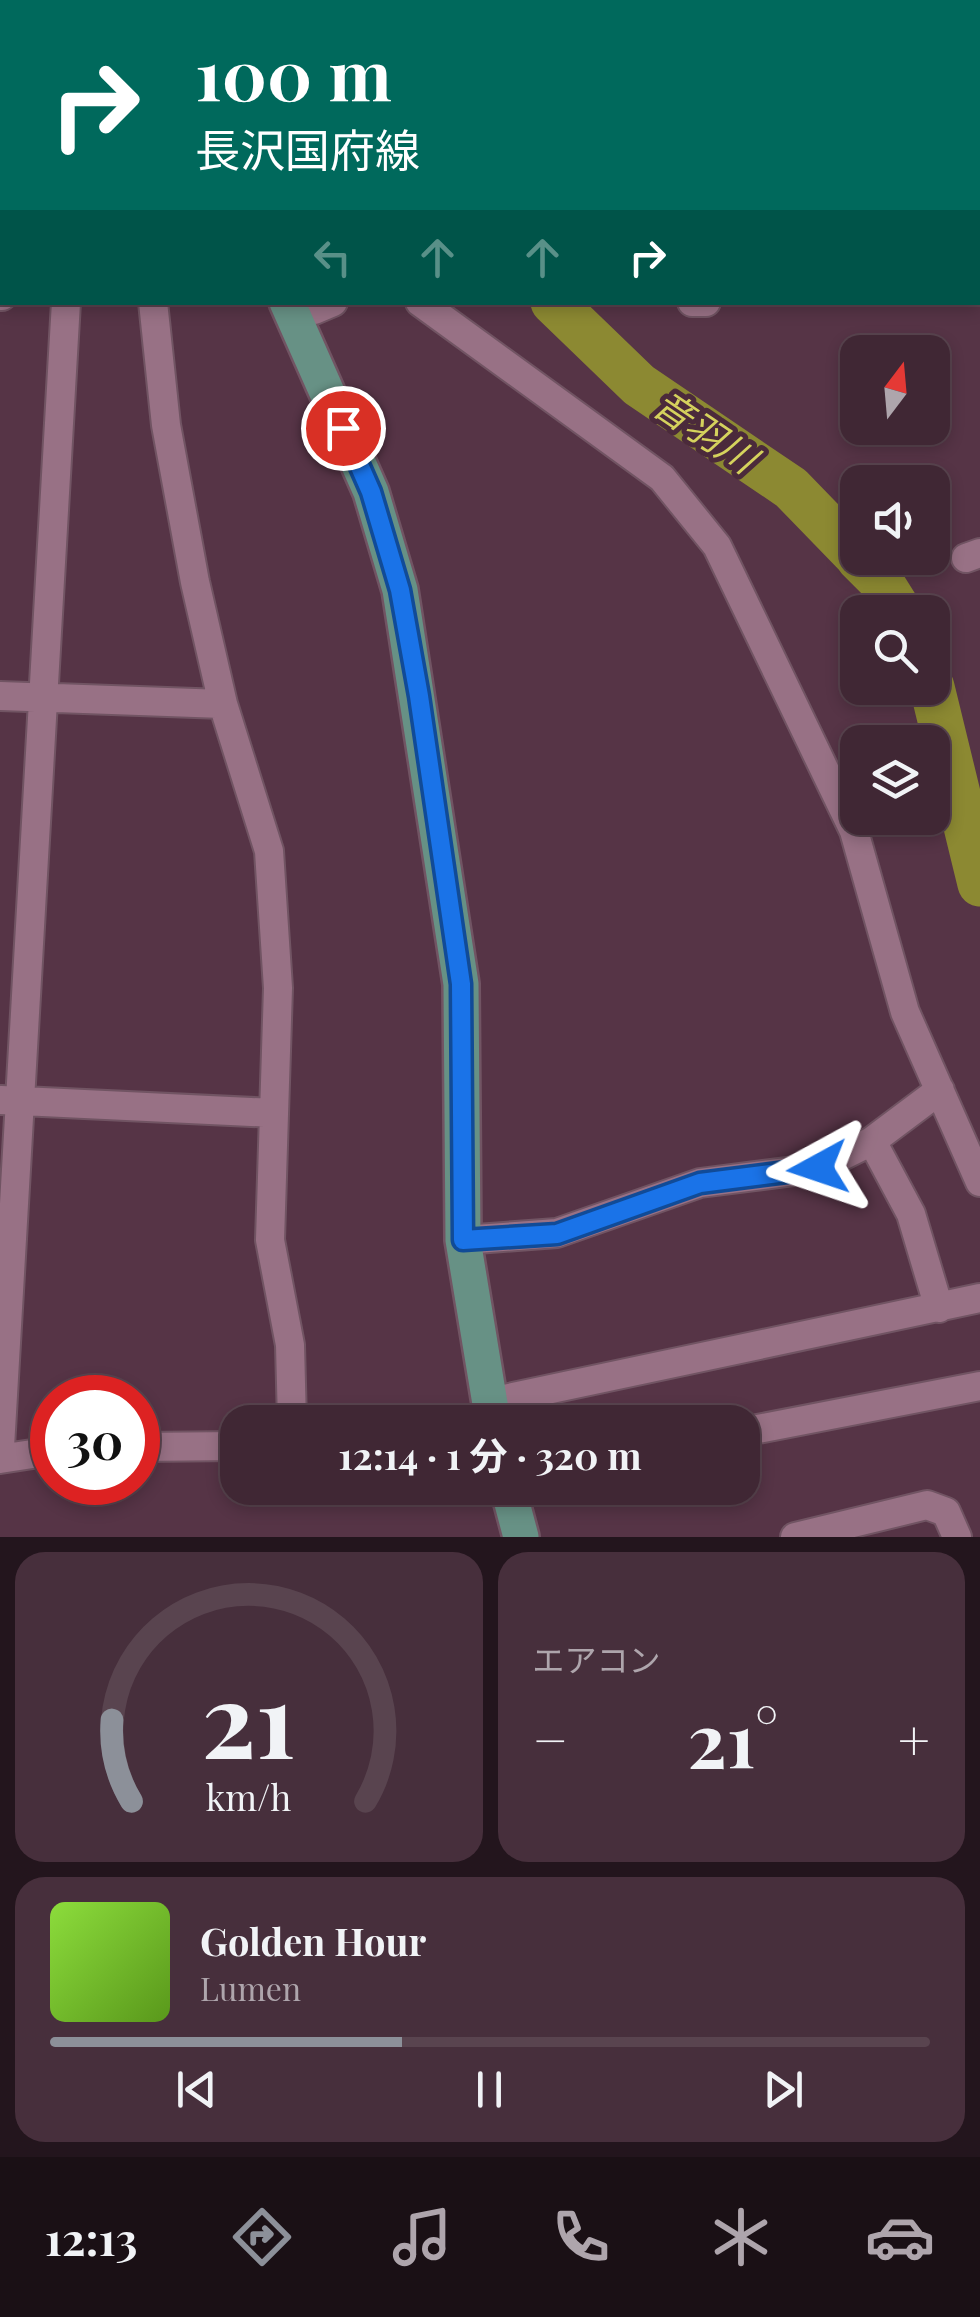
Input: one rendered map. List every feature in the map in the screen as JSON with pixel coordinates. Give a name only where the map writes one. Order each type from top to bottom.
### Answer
[{"type":"main road","points":[[290,305],[371,492],[400,590],[461,984],[463,1240],[490,1405]]},
{"type":"main road","points":[[513,1505],[521,1537]]},
{"type":"street","points":[[0,1448],[9,1100],[42,698],[66,305]]},
{"type":"street","points":[[153,305],[166,425],[223,704],[269,851],[278,988],[270,1240],[290,1345],[292,1405]]},
{"type":"street","points":[[298,305],[314,310],[326,305]]},
{"type":"street","points":[[424,305],[662,478],[717,546],[854,830],[905,1012],[980,1182]]},
{"type":"street","points":[[0,696],[223,704]]},
{"type":"street","points":[[463,1240],[557,1234],[700,1183],[818,1168],[872,1142],[940,1090]]},
{"type":"street","points":[[9,1100],[274,1113]]},
{"type":"street","points":[[872,1142],[911,1214],[939,1308]]},
{"type":"street","points":[[521,1405],[980,1298]]},
{"type":"street","points":[[760,1429],[980,1386]]},
{"type":"street","points":[[160,1446],[220,1446]]},
{"type":"street","points":[[0,1460],[30,1454]]},
{"type":"street","points":[[795,1537],[927,1505],[946,1512],[957,1537]]},
{"type":"waterway","name":"音羽川","points":[[556,305],[639,385],[791,488],[840,538]]},
{"type":"waterway","name":"音羽川","points":[[875,575],[889,595]]},
{"type":"waterway","name":"音羽川","points":[[936,705],[980,884]]},
{"type":"route","points":[[343,428],[371,492],[400,590],[419,696],[461,984],[463,1240],[557,1234],[700,1183],[818,1168]]}]
